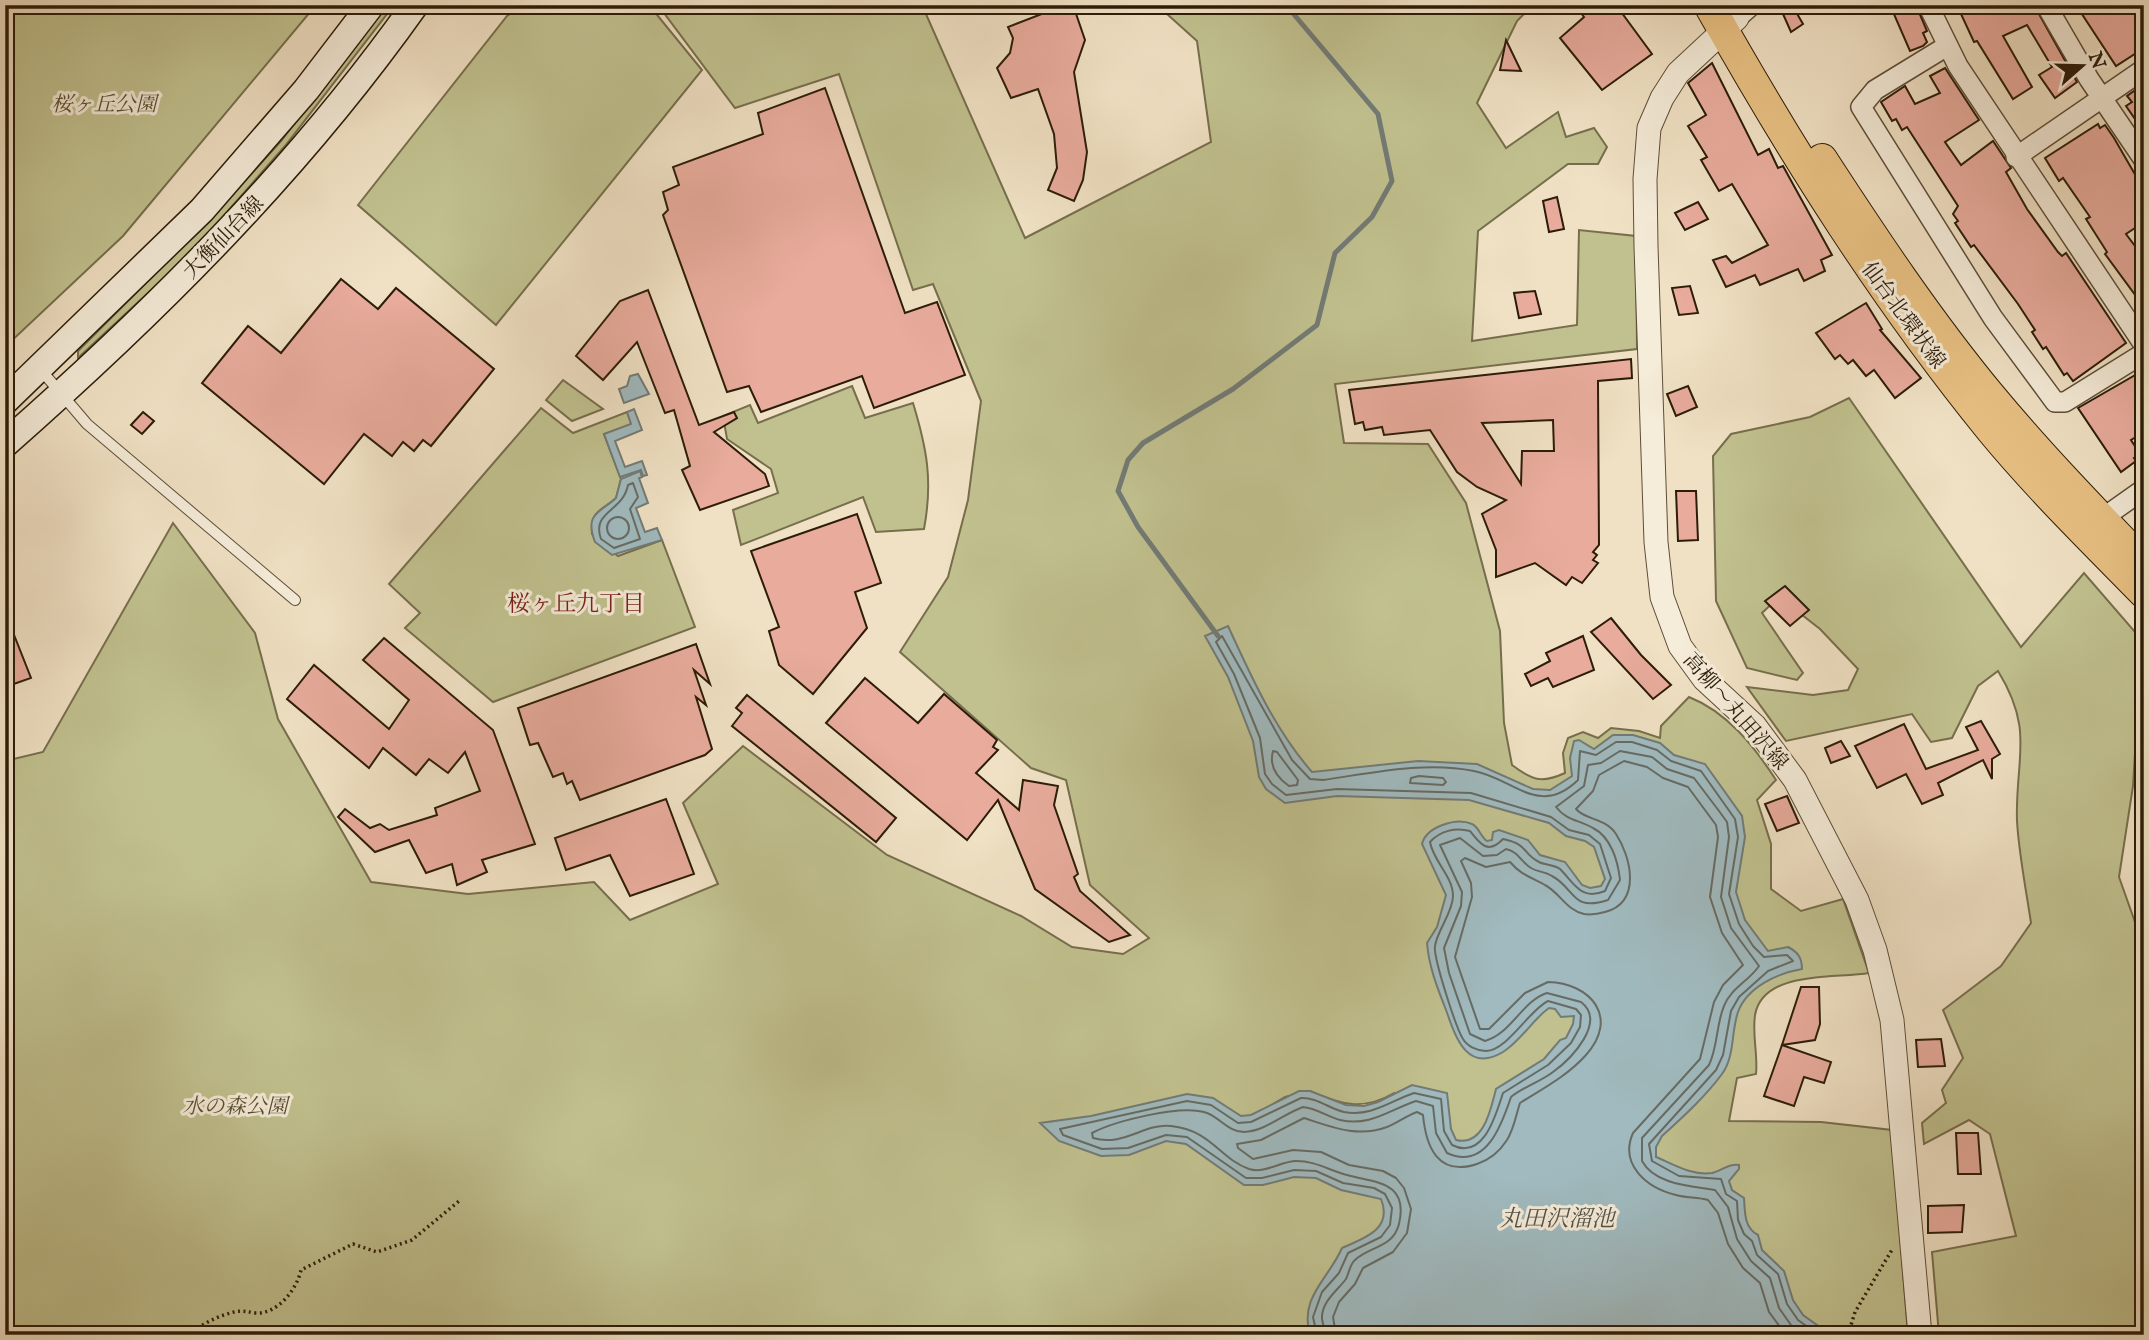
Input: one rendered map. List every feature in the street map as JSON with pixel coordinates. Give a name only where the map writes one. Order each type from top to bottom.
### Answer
[{"type":"main road","name":"大衡仙台線","points":[[5,401],[41,370],[202,211],[298,99],[371,5]]},
{"type":"main road","name":"大衡仙台線","points":[[5,444],[145,317],[269,189],[355,85],[415,5]]},
{"type":"main road","name":"仙台北環状線","points":[[1709,5],[1736,15],[1795,154],[1875,278],[1993,432],[2092,526],[2144,564]]},
{"type":"main road","name":"仙台北環状線","points":[[2092,526],[2144,593]]},
{"type":"street","points":[[1928,5],[1947,46],[2016,156],[2144,345]]},
{"type":"street","points":[[2046,5],[2102,98],[2144,160]]},
{"type":"street","name":"高柳～丸田沢線","points":[[1736,15],[1678,72],[1662,98],[1649,128],[1645,179],[1646,246],[1656,542],[1662,597],[1680,646],[1704,679],[1755,726],[1795,780],[1857,900],[1875,950],[1892,1020],[1920,1335]]},
{"type":"street","points":[[1947,46],[1875,90],[1861,107],[1993,318],[2055,402],[2065,402],[2144,353]]},
{"type":"street","points":[[2016,156],[2144,69]]},
{"type":"street","points":[[2092,526],[2144,489]]},
{"type":"lane","points":[[41,370],[92,429],[295,600]]},
{"type":"path","points":[[189,1335],[216,1318],[234,1312],[258,1313],[268,1310],[290,1295],[298,1284],[301,1270],[353,1244],[377,1252],[412,1240],[459,1201]]},
{"type":"path","points":[[1847,1335],[1855,1312],[1910,1219]]},
{"type":"green space","name":"桜ヶ丘公園","points":[[5,5],[316,5],[123,236],[5,347]]},
{"type":"green space","points":[[386,5],[394,5],[285,146],[190,254],[78,358],[78,351],[215,214],[281,141]]},
{"type":"green space","points":[[524,5],[649,5],[702,70],[496,325],[358,205],[507,16]]},
{"type":"green space","name":"水の森公園","points":[[658,5],[781,5],[786,9],[866,11],[890,5],[922,5],[1025,238],[1211,142],[1197,41],[1157,5],[1533,5],[1517,21],[1477,103],[1506,148],[1558,112],[1566,137],[1594,128],[1607,147],[1598,164],[1568,164],[1478,231],[1472,341],[1577,325],[1579,230],[1636,236],[1637,349],[1335,384],[1344,443],[1428,444],[1466,503],[1500,631],[1504,723],[1512,765],[1537,779],[1565,773],[1563,753],[1568,738],[1583,732],[1598,738],[1611,728],[1639,731],[1660,738],[1661,726],[1689,697],[1716,712],[1738,731],[1776,780],[1757,800],[1771,844],[1771,889],[1801,911],[1843,899],[1869,973],[1802,979],[1771,990],[1761,1001],[1755,1015],[1756,1074],[1737,1078],[1729,1121],[1821,1122],[1892,1130],[1908,1335],[5,1335],[5,761],[43,752],[173,523],[255,633],[278,719],[371,882],[468,894],[594,882],[630,920],[718,884],[683,803],[743,746],[887,855],[1021,916],[1072,947],[1123,954],[1149,938],[1090,885],[1066,780],[1031,768],[900,652],[948,577],[968,500],[981,401],[933,284],[913,290],[839,74],[735,108]],"holes":[[[1310,1091],[1342,1103],[1362,1104],[1394,1093],[1406,1110],[1263,1110],[1285,1097]]]},
{"type":"green space","points":[[563,380],[603,409],[572,421],[546,400]]},
{"type":"green space","points":[[852,386],[865,418],[913,403],[927,465],[928,496],[924,529],[876,532],[863,497],[741,545],[733,510],[778,493],[771,469],[727,439],[723,416],[750,405],[758,423]]},
{"type":"green space","points":[[1849,398],[2021,647],[2084,573],[2142,640],[2133,786],[2119,877],[2141,939],[2144,958],[2144,1220],[2138,1255],[2144,1261],[2144,1335],[1939,1335],[1932,1252],[2016,1236],[1990,1134],[1969,1120],[1924,1144],[1922,1123],[1946,1103],[1942,1090],[1963,1058],[1943,1010],[2001,966],[2031,923],[2017,821],[2021,745],[2016,711],[1998,671],[1978,686],[1952,738],[1931,742],[1912,714],[1786,741],[1747,687],[1813,695],[1848,690],[1858,669],[1820,629],[1779,597],[1762,613],[1803,673],[1797,680],[1747,668],[1716,601],[1713,456],[1731,434],[1810,417]]},
{"type":"green space","points":[[541,408],[573,433],[627,412],[632,424],[604,434],[621,479],[616,498],[595,515],[592,534],[618,556],[662,540],[695,627],[493,702],[405,628],[420,613],[389,584]]},
{"type":"water","points":[[638,374],[649,394],[624,403],[619,389],[627,386],[630,376]]},
{"type":"water","points":[[634,409],[642,430],[615,441],[625,467],[642,461],[647,475],[643,476],[641,470],[620,477],[604,434],[631,424],[627,412]]},
{"type":"water","points":[[640,471],[642,477],[639,478],[648,503],[636,508],[645,532],[657,528],[662,540],[612,555],[595,542],[591,525],[593,519],[616,498],[621,479]]},
{"type":"water","name":"丸田沢溜池","points":[[1228,626],[1275,721],[1312,772],[1418,761],[1477,764],[1533,789],[1550,790],[1572,776],[1570,758],[1574,741],[1579,740],[1594,749],[1613,735],[1633,735],[1660,743],[1674,755],[1705,764],[1742,816],[1745,837],[1736,892],[1745,920],[1768,951],[1788,947],[1799,956],[1802,969],[1774,978],[1748,995],[1738,1012],[1726,1067],[1701,1099],[1662,1136],[1656,1147],[1656,1157],[1697,1173],[1712,1173],[1739,1165],[1739,1169],[1729,1181],[1732,1190],[1744,1198],[1745,1214],[1750,1228],[1758,1235],[1762,1250],[1784,1271],[1793,1300],[1803,1315],[1831,1335],[1310,1335],[1308,1310],[1317,1289],[1342,1248],[1368,1236],[1380,1225],[1384,1209],[1381,1199],[1341,1190],[1316,1178],[1294,1177],[1263,1185],[1244,1185],[1186,1144],[1166,1141],[1129,1155],[1101,1156],[1059,1141],[1040,1123],[1091,1116],[1187,1094],[1213,1098],[1241,1116],[1251,1115],[1299,1091],[1310,1091],[1346,1105],[1364,1106],[1412,1085],[1447,1093],[1451,1129],[1456,1140],[1466,1141],[1480,1132],[1485,1124],[1496,1089],[1544,1059],[1560,1040],[1566,1038],[1573,1024],[1574,1016],[1561,1017],[1555,1009],[1549,1008],[1503,1052],[1490,1058],[1480,1058],[1464,1049],[1454,1030],[1430,960],[1427,943],[1437,927],[1446,895],[1422,844],[1435,828],[1450,823],[1472,824],[1487,841],[1492,840],[1493,832],[1499,830],[1528,840],[1540,855],[1565,862],[1582,885],[1590,888],[1601,886],[1605,879],[1594,847],[1585,841],[1566,836],[1549,823],[1469,800],[1337,796],[1285,803],[1266,789],[1259,777],[1253,741],[1228,677],[1205,636]]},
{"type":"building","points":[[1065,5],[1073,5],[1085,40],[1074,72],[1087,152],[1083,180],[1074,201],[1048,190],[1057,168],[1054,134],[1038,89],[1011,98],[997,68],[1010,53],[1013,38],[1008,27]]},
{"type":"building","points":[[1575,5],[1616,5],[1652,54],[1602,90],[1560,38],[1584,17]]},
{"type":"building","points":[[1779,5],[1792,5],[1803,24],[1791,32]]},
{"type":"building","points":[[1890,5],[1916,5],[1927,31],[1923,33],[1927,42],[1923,46],[1910,51]]},
{"type":"building","points":[[1979,5],[2034,5],[2077,82],[2055,98],[2039,75],[2052,67],[2027,25],[2003,36],[2032,87],[2013,99],[1977,41],[1974,42],[1961,14]]},
{"type":"building","points":[[2076,5],[2144,5],[2144,48],[2116,66]]},
{"type":"building","points":[[1506,40],[1521,71],[1500,70]]},
{"type":"building","points":[[1712,63],[1758,155],[1769,149],[1778,168],[1783,166],[1832,255],[1821,260],[1825,271],[1804,281],[1798,269],[1760,285],[1755,275],[1726,287],[1713,260],[1726,256],[1732,263],[1768,245],[1732,184],[1719,191],[1701,160],[1707,157],[1688,126],[1706,115],[1688,83]]},
{"type":"building","points":[[1945,68],[1979,120],[1945,142],[1961,165],[1993,141],[2011,168],[2006,172],[2027,209],[2058,252],[2062,256],[2066,253],[2126,343],[2073,381],[2067,373],[2064,375],[2046,347],[2043,349],[2032,332],[2035,330],[2018,304],[1974,245],[1971,247],[1955,223],[1958,221],[1953,214],[1958,206],[1907,127],[1902,130],[1896,119],[1892,121],[1881,102],[1905,86],[1915,104],[1940,93],[1930,76]]},
{"type":"building","points":[[2144,84],[2144,132],[2126,106],[2132,102],[2127,96]]},
{"type":"building","points":[[825,88],[905,313],[937,302],[965,375],[874,408],[862,376],[761,412],[749,386],[727,392],[663,215],[668,210],[663,192],[679,185],[673,167],[763,134],[758,113]]},
{"type":"building","points":[[2098,124],[2100,128],[2105,125],[2144,190],[2144,222],[2126,234],[2144,258],[2144,307],[2105,254],[2107,252],[2086,219],[2090,217],[2063,178],[2059,181],[2045,158]]},
{"type":"building","points":[[1557,197],[1564,229],[1549,232],[1543,201]]},
{"type":"building","points":[[1698,202],[1708,219],[1685,230],[1675,213]]},
{"type":"building","points":[[341,279],[378,309],[396,288],[494,369],[431,446],[423,440],[414,451],[403,442],[392,456],[364,434],[324,484],[202,383],[248,326],[281,353]]},
{"type":"building","points":[[1690,286],[1698,313],[1679,315],[1672,288]]},
{"type":"building","points":[[648,290],[699,425],[734,412],[737,418],[714,432],[765,474],[769,486],[700,510],[682,470],[690,466],[674,410],[665,413],[637,342],[603,380],[576,356],[620,301]]},
{"type":"building","points":[[1535,291],[1541,314],[1519,318],[1514,293]]},
{"type":"building","points":[[1866,303],[1882,329],[1880,330],[1921,378],[1895,398],[1874,370],[1866,376],[1853,360],[1848,364],[1840,355],[1835,359],[1816,333]]},
{"type":"building","points":[[1631,359],[1632,378],[1598,381],[1599,545],[1593,552],[1597,555],[1593,560],[1598,563],[1582,583],[1572,577],[1566,585],[1535,563],[1496,577],[1496,550],[1482,514],[1506,500],[1477,487],[1457,472],[1430,430],[1384,435],[1382,427],[1365,430],[1363,422],[1355,424],[1349,390]],"holes":[[[1553,420],[1554,451],[1522,451],[1521,484],[1482,423]]]},
{"type":"building","points":[[2144,370],[2144,432],[2131,440],[2140,454],[2134,458],[2136,461],[2121,472],[2078,408]]},
{"type":"building","points":[[1688,386],[1697,407],[1676,416],[1667,394]]},
{"type":"building","points":[[143,412],[154,421],[142,434],[131,425]]},
{"type":"building","points":[[1676,491],[1696,491],[1698,540],[1678,541]]},
{"type":"building","points":[[857,514],[881,583],[855,592],[867,628],[813,694],[779,665],[769,631],[779,627],[751,551]]},
{"type":"building","points":[[1785,586],[1809,610],[1790,626],[1765,601]]},
{"type":"building","points":[[5,612],[31,678],[5,687]]},
{"type":"building","points":[[1611,618],[1641,655],[1671,685],[1653,699],[1591,632]]},
{"type":"building","points":[[1583,636],[1594,670],[1553,687],[1548,678],[1531,686],[1525,674],[1550,661],[1546,653]]},
{"type":"building","points":[[384,638],[493,730],[535,844],[482,860],[487,872],[457,885],[452,864],[426,873],[409,840],[375,852],[338,817],[345,809],[370,828],[380,824],[389,830],[437,815],[435,808],[480,791],[465,752],[448,773],[429,759],[416,775],[383,748],[369,768],[287,699],[314,665],[389,729],[409,700],[363,660]]},
{"type":"building","points":[[696,644],[710,684],[694,670],[706,705],[696,697],[712,749],[705,755],[580,800],[572,781],[567,784],[563,773],[553,777],[538,743],[530,745],[518,708]]},
{"type":"building","points":[[865,678],[918,723],[944,694],[997,740],[993,747],[998,750],[976,773],[1019,810],[1023,780],[1058,786],[1054,805],[1078,874],[1074,877],[1080,891],[1130,935],[1109,942],[1035,889],[998,800],[967,840],[826,723]]},
{"type":"building","points":[[747,695],[896,818],[876,842],[732,726],[742,713],[736,708]]},
{"type":"building","points":[[1981,721],[2000,754],[1992,759],[1992,779],[1983,760],[1938,783],[1943,795],[1922,804],[1906,774],[1877,788],[1855,746],[1904,724],[1926,769],[1978,750],[1966,727]]},
{"type":"building","points":[[1841,741],[1850,756],[1831,763],[1825,748]]},
{"type":"building","points":[[1787,796],[1799,823],[1777,831],[1765,804]]},
{"type":"building","points":[[666,799],[694,874],[630,896],[610,855],[566,870],[555,838]]},
{"type":"building","points":[[1801,987],[1819,987],[1820,1024],[1815,1040],[1782,1045]]},
{"type":"building","points":[[1941,1039],[1945,1066],[1918,1067],[1916,1040]]},
{"type":"building","points":[[1782,1045],[1831,1062],[1824,1083],[1804,1077],[1794,1106],[1764,1096]]},
{"type":"building","points":[[1956,1133],[1978,1133],[1981,1174],[1958,1174]]},
{"type":"building","points":[[1964,1205],[1962,1232],[1928,1233],[1928,1206]]},
{"type":"waterway","points":[[1218,636],[1138,527],[1118,491],[1128,460],[1143,443],[1233,389],[1317,325],[1335,253],[1372,217],[1392,181],[1378,114],[1286,5]]},
{"type":"district","name":"桜ヶ丘九丁目","points":[[576,603]]}]
